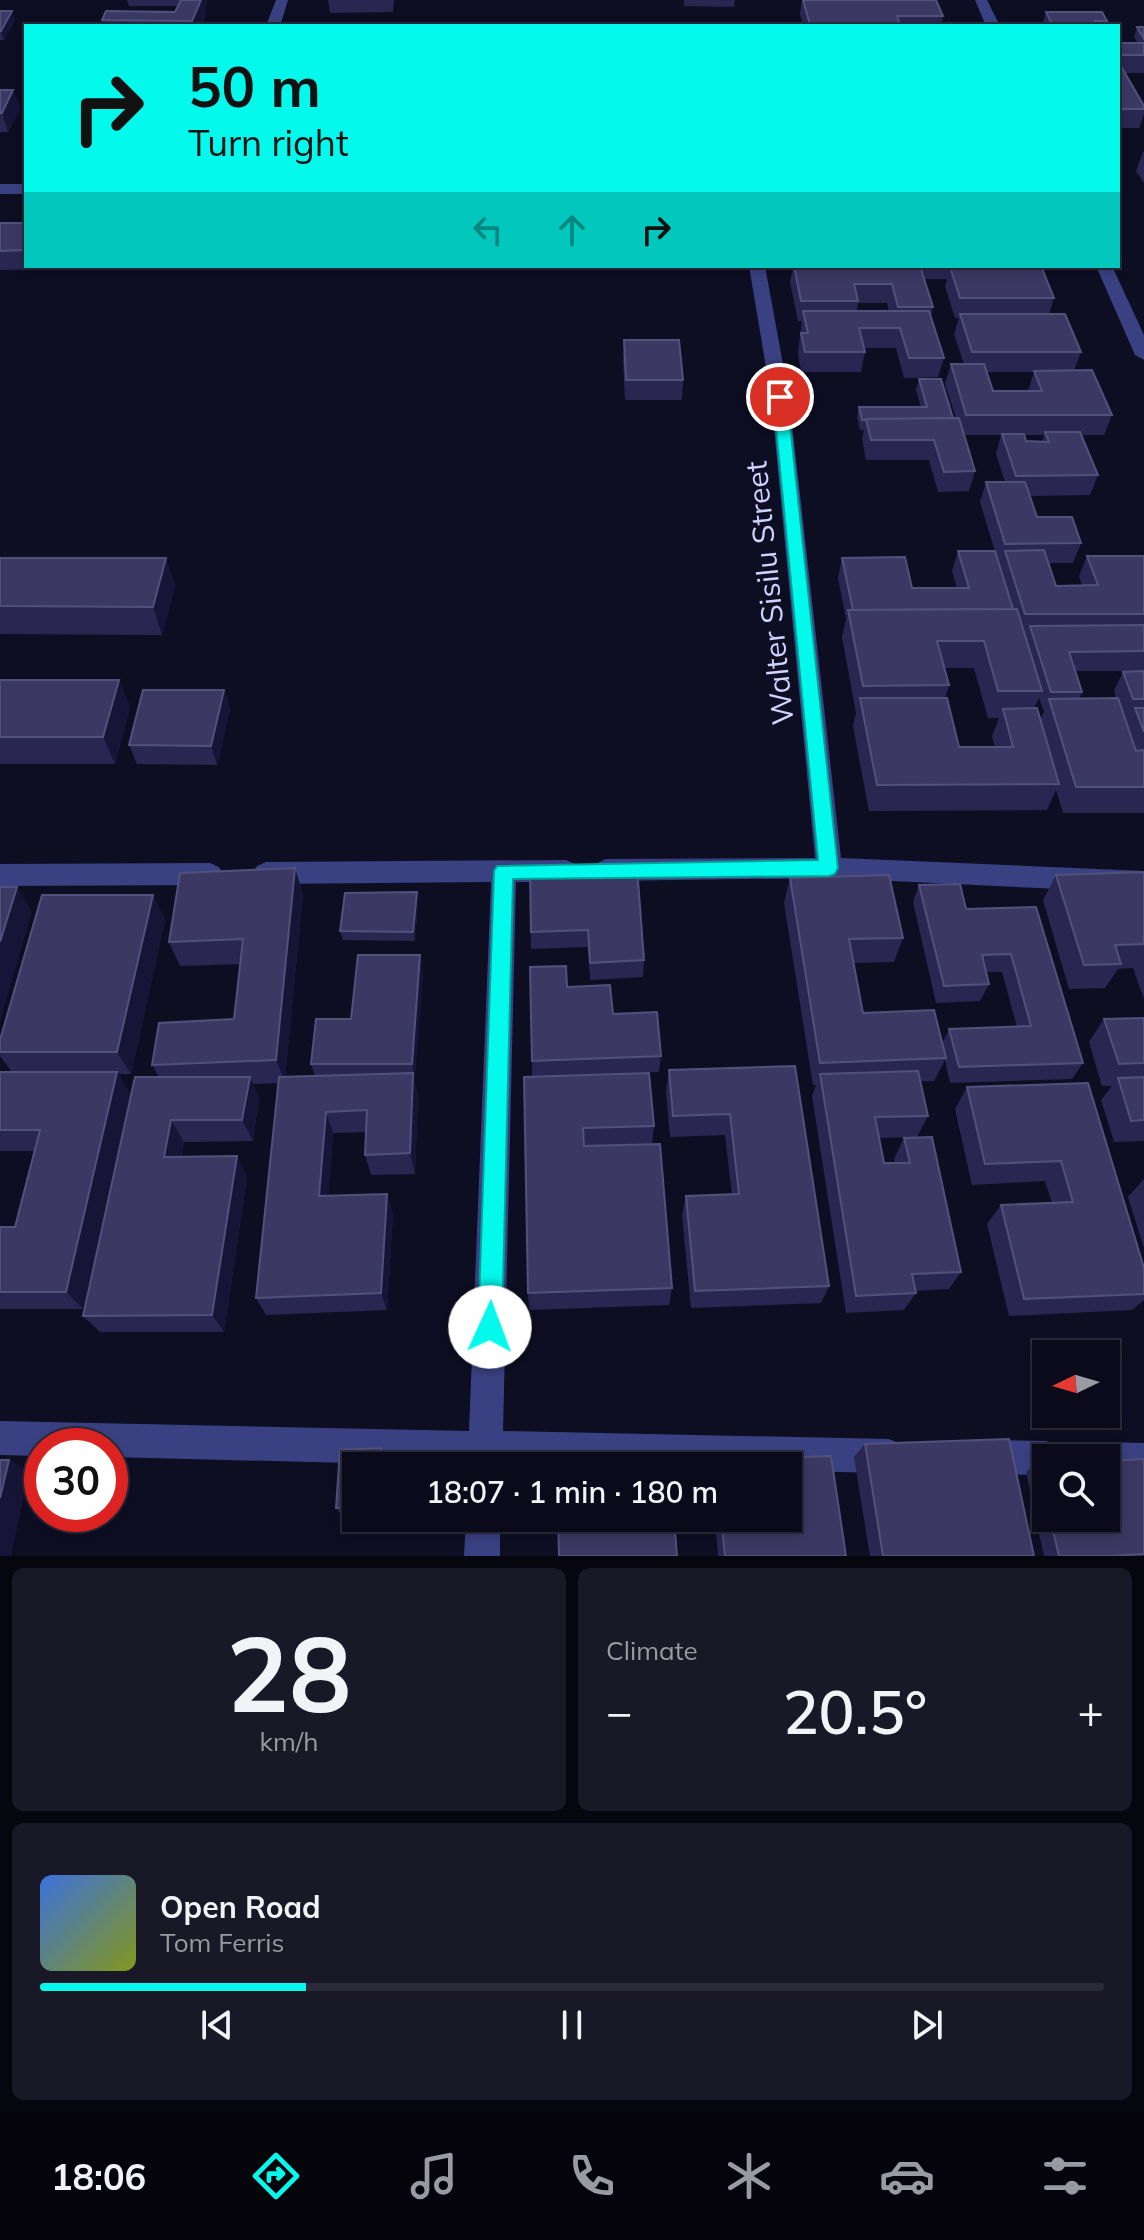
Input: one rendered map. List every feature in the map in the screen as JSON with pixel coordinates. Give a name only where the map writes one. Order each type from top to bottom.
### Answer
[{"type":"street","points":[[274,24],[282,0]]},
{"type":"street","points":[[981,0],[992,24]]},
{"type":"street","points":[[0,189],[24,189]]},
{"type":"street","name":"Walter Sisilu Street","points":[[757,268],[780,397],[829,868]]},
{"type":"street","points":[[1105,268],[1144,355]]},
{"type":"street","points":[[0,875],[829,868],[1144,882]]},
{"type":"street","points":[[486,1452],[504,871]]},
{"type":"street","points":[[0,1438],[358,1452]]},
{"type":"street","points":[[802,1456],[1032,1458]]},
{"type":"street","points":[[1120,1459],[1144,1460]]},
{"type":"street","points":[[482,1556],[483,1532]]},
{"type":"building","points":[[181,0],[201,0],[192,21],[102,20],[106,11],[175,12]]},
{"type":"building","points":[[803,0],[936,0],[943,16],[897,16],[900,24],[810,24]]},
{"type":"building","points":[[0,11],[12,11],[1,31],[0,31]]},
{"type":"building","points":[[1046,12],[1102,12],[1107,21],[1095,21],[1097,24],[1052,24]]},
{"type":"building","points":[[1137,27],[1144,27],[1144,39]]},
{"type":"building","points":[[1120,43],[1144,43],[1144,55],[1120,55]]},
{"type":"building","points":[[1120,64],[1144,106],[1144,109],[1120,109]]},
{"type":"building","points":[[0,90],[13,90],[2,113],[0,113]]},
{"type":"building","points":[[0,223],[24,223],[24,250],[0,251]]},
{"type":"building","points":[[794,268],[921,268],[933,307],[898,307],[892,284],[854,284],[858,301],[801,301]]},
{"type":"building","points":[[950,268],[1042,268],[1054,298],[960,298]]},
{"type":"building","points":[[803,311],[929,311],[944,358],[909,358],[900,328],[859,328],[865,352],[805,352],[801,333],[808,333]]},
{"type":"building","points":[[960,314],[1065,314],[1081,352],[972,352]]},
{"type":"building","points":[[624,340],[679,340],[683,380],[626,380]]},
{"type":"building","points":[[951,364],[984,364],[993,391],[1042,391],[1034,371],[1092,370],[1112,415],[966,415]]},
{"type":"building","points":[[919,379],[941,379],[953,418],[862,420],[859,407],[927,407]]},
{"type":"building","points":[[959,418],[975,471],[944,472],[934,440],[871,440],[866,419]]},
{"type":"building","points":[[1045,432],[1080,432],[1098,475],[1016,476],[1002,434],[1024,434],[1026,441],[1049,442]]},
{"type":"building","points":[[986,482],[1025,482],[1037,517],[1072,517],[1081,543],[1005,544]]},
{"type":"building","points":[[1044,550],[1056,586],[1098,585],[1087,556],[1144,556],[1144,614],[1025,614],[1005,551]]},
{"type":"building","points":[[958,551],[995,551],[1013,609],[853,610],[842,558],[905,557],[912,588],[969,588]]},
{"type":"building","points":[[0,558],[166,558],[153,607],[0,606]]},
{"type":"building","points":[[1017,609],[1042,691],[998,691],[984,641],[937,641],[949,685],[863,686],[848,610]]},
{"type":"building","points":[[1144,625],[1144,651],[1069,652],[1082,692],[1051,692],[1030,626]]},
{"type":"building","points":[[1144,671],[1144,699],[1133,699],[1123,672]]},
{"type":"building","points":[[0,680],[119,680],[103,737],[0,737]]},
{"type":"building","points":[[143,690],[224,690],[211,746],[129,745]]},
{"type":"building","points":[[860,698],[947,698],[959,747],[1013,747],[1003,709],[1037,708],[1059,784],[877,785]]},
{"type":"building","points":[[1118,698],[1136,751],[1144,750],[1144,787],[1076,787],[1049,699]]},
{"type":"building","points":[[1135,708],[1144,708],[1144,732]]},
{"type":"building","points":[[637,867],[644,960],[590,963],[588,930],[531,932],[530,871]]},
{"type":"building","points":[[295,868],[276,1060],[152,1065],[159,1023],[234,1019],[243,939],[169,942],[180,873]]},
{"type":"building","points":[[1144,872],[1144,944],[1115,945],[1121,964],[1084,965],[1056,875]]},
{"type":"building","points":[[889,875],[903,938],[849,939],[863,1013],[934,1010],[946,1058],[820,1063],[790,878]]},
{"type":"building","points":[[960,884],[966,909],[1036,907],[1083,1063],[959,1067],[949,1029],[1031,1026],[1011,954],[982,955],[989,984],[944,986],[919,885]]},
{"type":"building","points":[[0,887],[17,887],[0,942]]},
{"type":"building","points":[[417,892],[413,932],[340,931],[345,893]]},
{"type":"building","points":[[42,895],[153,895],[117,1052],[0,1052],[0,1040]]},
{"type":"building","points":[[358,955],[420,955],[412,1064],[311,1064],[316,1019],[351,1019]]},
{"type":"building","points":[[566,966],[567,987],[610,985],[613,1014],[657,1012],[661,1056],[532,1061],[530,967]]},
{"type":"building","points":[[1144,1018],[1144,1063],[1119,1064],[1104,1019]]},
{"type":"building","points":[[795,1066],[829,1286],[695,1291],[686,1196],[739,1194],[730,1114],[673,1116],[669,1070]]},
{"type":"building","points":[[918,1071],[928,1116],[875,1117],[884,1163],[910,1163],[904,1138],[932,1137],[961,1272],[912,1274],[916,1293],[856,1296],[820,1074]]},
{"type":"building","points":[[0,1072],[117,1072],[66,1292],[0,1292],[0,1227],[15,1227],[40,1130],[0,1130]]},
{"type":"building","points":[[413,1073],[410,1153],[365,1155],[367,1110],[326,1112],[319,1196],[387,1194],[381,1293],[256,1298],[279,1077]]},
{"type":"building","points":[[649,1073],[654,1126],[583,1128],[584,1146],[660,1144],[672,1288],[528,1293],[524,1077]]},
{"type":"building","points":[[135,1077],[250,1077],[242,1120],[171,1120],[164,1157],[237,1156],[212,1315],[83,1316]]},
{"type":"building","points":[[1144,1077],[1144,1120],[1131,1121],[1118,1078]]},
{"type":"building","points":[[1088,1083],[1144,1268],[1144,1294],[1024,1299],[1001,1205],[1073,1202],[1061,1161],[985,1164],[967,1087]]},
{"type":"building","points":[[1009,1439],[1034,1556],[883,1556],[865,1444]]},
{"type":"building","points":[[381,1448],[381,1452],[342,1452],[342,1508],[336,1508],[340,1450]]},
{"type":"building","points":[[831,1456],[846,1556],[725,1556],[722,1532],[802,1532],[802,1457]]},
{"type":"building","points":[[1144,1459],[1144,1554],[1059,1556],[1053,1532],[1120,1532],[1120,1460]]},
{"type":"building","points":[[0,1460],[9,1460],[0,1498]]},
{"type":"building","points":[[558,1532],[675,1532],[677,1556],[559,1556]]},
{"type":"route","points":[[490,1327],[504,871],[829,868],[780,397]]}]
